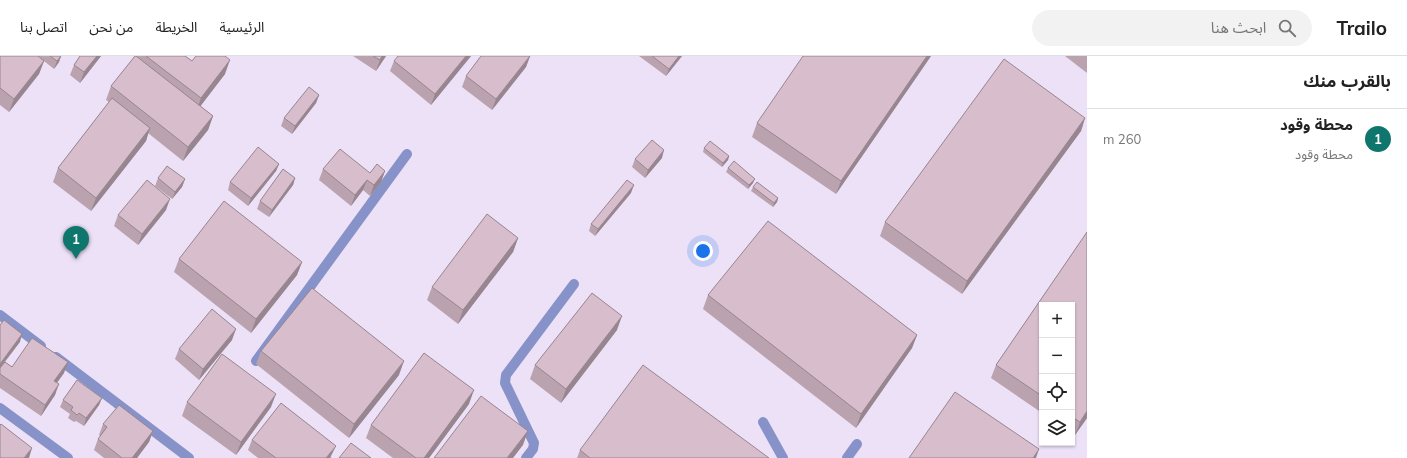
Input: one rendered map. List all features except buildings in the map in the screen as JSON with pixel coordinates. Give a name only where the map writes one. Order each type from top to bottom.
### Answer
[{"type":"street","points":[[256,360],[408,154]]},
{"type":"street","points":[[526,458],[533,449],[534,443],[505,383],[506,374],[574,284]]},
{"type":"street","points":[[0,315],[189,458]]},
{"type":"street","points":[[0,408],[68,458]]},
{"type":"street","points":[[763,422],[783,458]]},
{"type":"street","points":[[847,458],[857,444]]},
{"type":"place","name":"محطة وقود","points":[[76,259]]}]
